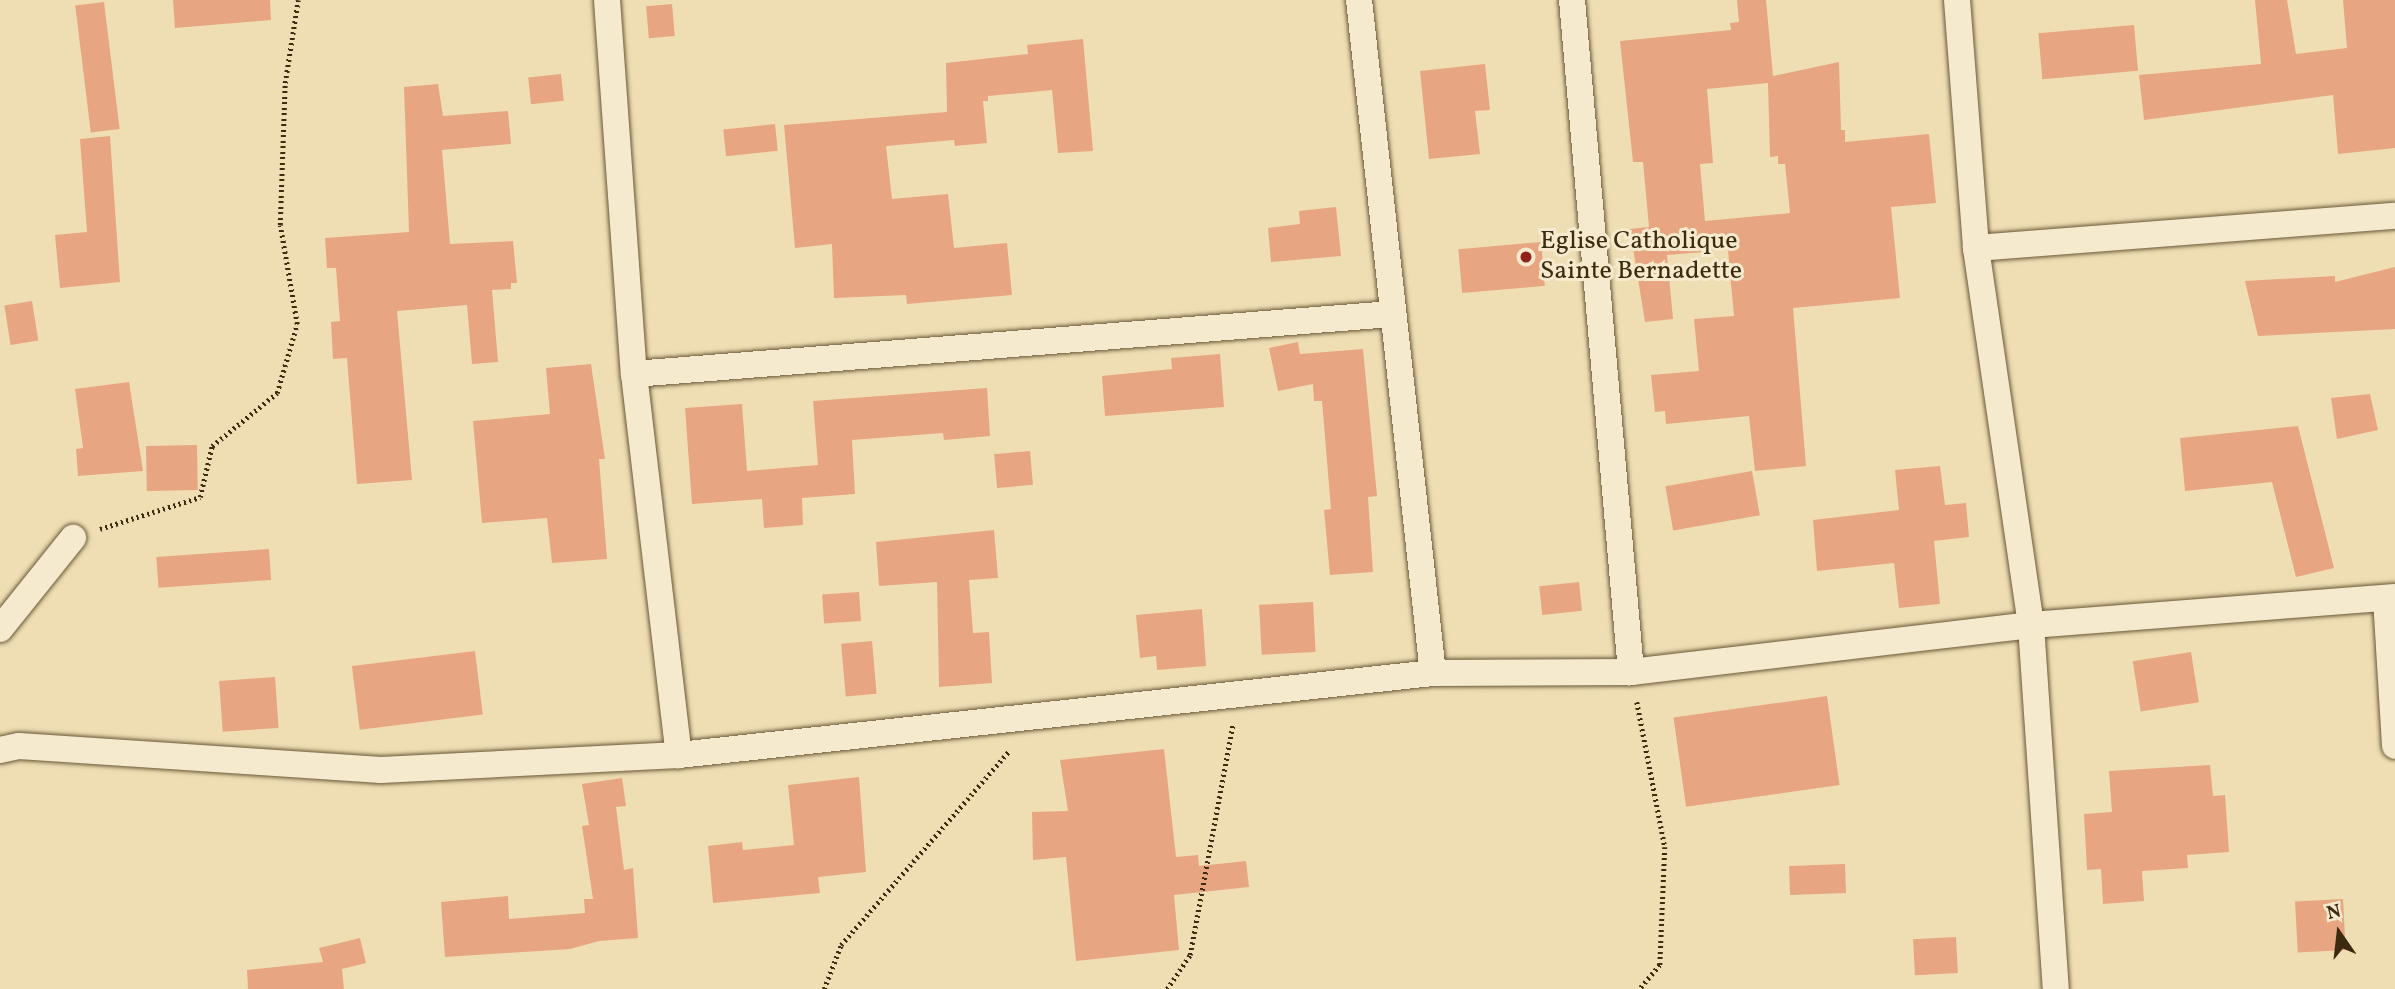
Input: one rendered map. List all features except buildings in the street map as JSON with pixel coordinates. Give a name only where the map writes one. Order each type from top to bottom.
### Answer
[{"type":"street","points":[[607,0],[634,374],[679,755]]},
{"type":"street","points":[[1359,0],[1391,314],[1433,674]]},
{"type":"street","points":[[1572,0],[1632,672]]},
{"type":"street","points":[[1957,0],[1976,248],[2031,625],[2056,989]]},
{"type":"street","points":[[1976,248],[2395,216]]},
{"type":"street","points":[[634,374],[1391,314]]},
{"type":"street","points":[[0,629],[73,538]]},
{"type":"street","points":[[0,750],[19,746],[381,770],[679,755],[1433,674],[1632,672],[2031,625],[2391,598],[2395,746]]},
{"type":"path","points":[[73,538],[200,497],[212,446],[277,393],[297,324],[280,225],[285,83],[298,0]]},
{"type":"path","points":[[1632,672],[1665,847],[1660,965],[1640,989]]},
{"type":"path","points":[[1167,989],[1190,955],[1231,744],[1236,695]]},
{"type":"path","points":[[824,989],[841,945],[1038,717]]},
{"type":"place","name":"Eglise Catholique Sainte Bernadette","points":[[1526,257]]}]
